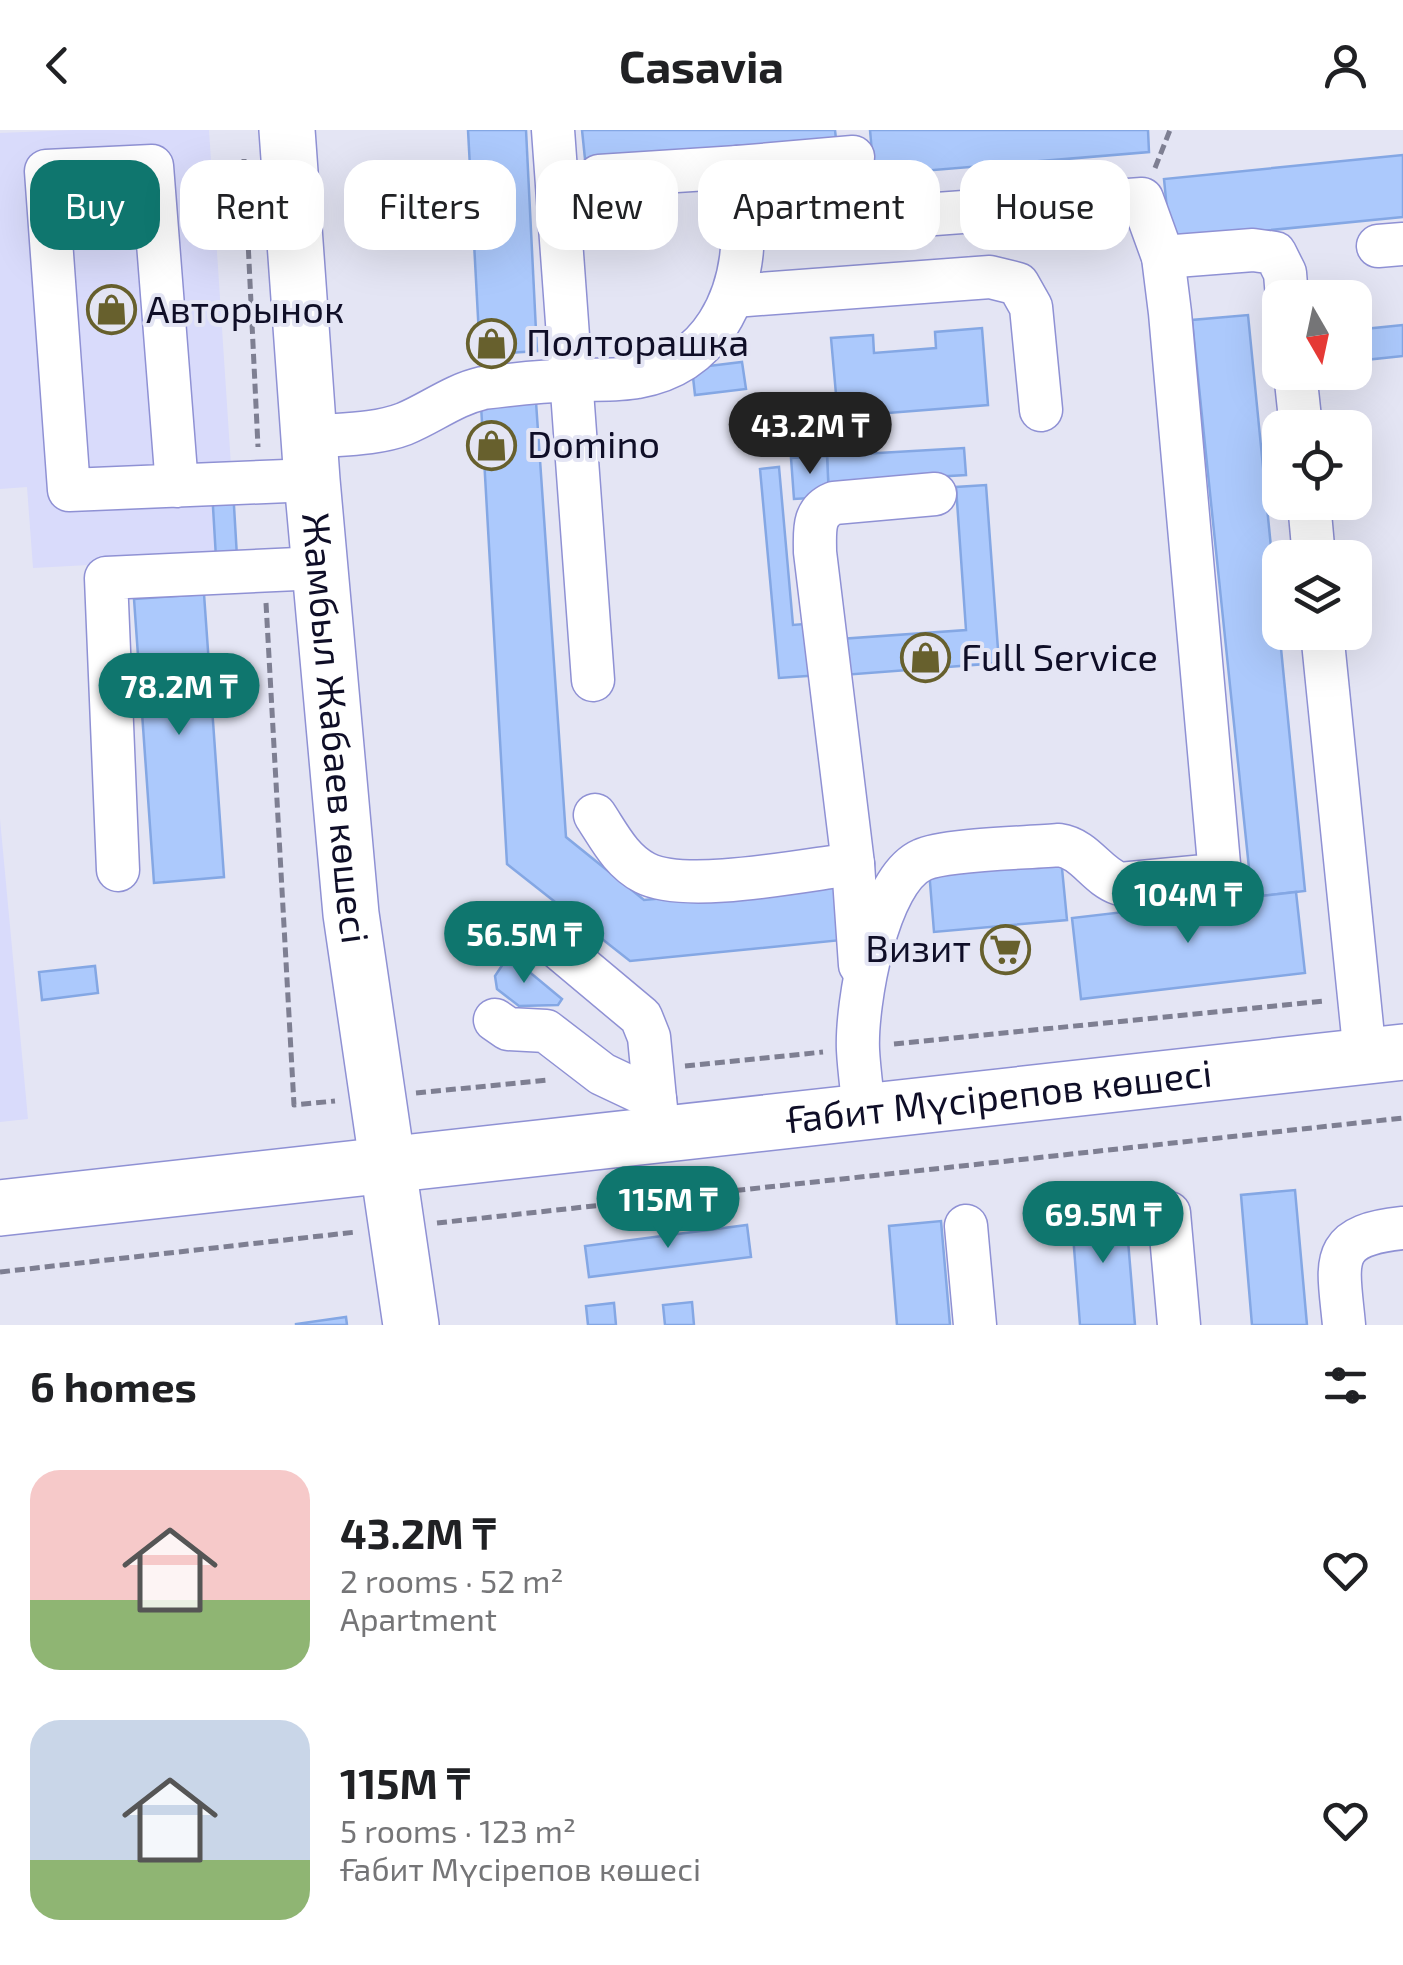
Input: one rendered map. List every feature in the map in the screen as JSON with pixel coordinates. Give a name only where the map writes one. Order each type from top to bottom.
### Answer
[{"type":"main road","name":"Жамбыл Жабаев көшесі","points":[[265,140],[294,466],[319,568],[350,914],[411,1325]]},
{"type":"main road","name":"Ғабит Мүсірепов көшесі","points":[[0,1208],[387,1164],[657,1116],[864,1110],[1384,1054]]},
{"type":"street","points":[[553,130],[593,680]]},
{"type":"street","points":[[815,160],[853,157]]},
{"type":"street","points":[[178,486],[152,166],[46,172],[69,490],[178,486],[294,466],[483,388],[634,378],[684,358],[702,344],[734,296],[743,250]]},
{"type":"street","points":[[861,990],[887,907],[902,878],[920,861],[1059,845],[1077,850],[1111,881],[1120,884],[1206,876],[1218,868],[1163,257],[1142,199],[940,214]]},
{"type":"street","points":[[1163,257],[1253,250],[1275,253],[1285,280]]},
{"type":"street","points":[[734,296],[990,277],[1018,284],[1030,307],[1042,410]]},
{"type":"street","points":[[864,1110],[858,1048],[861,990],[853,864],[815,552],[816,522],[824,507],[834,503],[935,494]]},
{"type":"street","points":[[118,870],[106,578],[319,568]]},
{"type":"street","points":[[1325,650],[1384,1054]]},
{"type":"street","points":[[595,815],[630,864],[661,880],[704,880],[853,864]]},
{"type":"street","points":[[549,940],[641,1017],[649,1037],[657,1116]]},
{"type":"street","points":[[494,1020],[508,1029],[546,1031],[657,1116]]},
{"type":"street","points":[[1169,1213],[1179,1325]]},
{"type":"street","points":[[966,1226],[976,1325]]},
{"type":"street","points":[[1344,1325],[1340,1276],[1343,1252],[1358,1236],[1403,1228]]},
{"type":"path","points":[[265,140],[294,466]]},
{"type":"path","points":[[264,570],[294,1105]]},
{"type":"path","points":[[0,1272],[1403,1118]]},
{"type":"shaded area","name":"Авторынок","points":[[209,130],[211,160],[180,160],[180,250],[217,250],[237,557],[33,568],[27,487],[0,489],[0,133]]},
{"type":"shaded area","points":[[0,819],[28,1119],[0,1122]]},
{"type":"building","points":[[468,130],[526,130],[537,351],[480,355],[474,250],[516,250],[516,160],[470,160]]},
{"type":"building","points":[[582,130],[835,130],[836,139],[585,159]]},
{"type":"building","points":[[870,130],[1148,130],[1149,152],[1053,160],[960,160],[960,168],[940,169],[940,160],[873,160]]},
{"type":"building","points":[[1403,155],[1403,217],[1170,240],[1164,179]]},
{"type":"building","points":[[1248,315],[1262,456],[1262,520],[1268,520],[1270,540],[1262,540],[1262,650],[1281,650],[1305,891],[1252,897],[1192,320]]},
{"type":"building","points":[[1403,325],[1403,356],[1372,359],[1372,328]]},
{"type":"building","points":[[982,328],[988,405],[838,417],[831,338],[873,335],[874,353],[936,348],[935,332]]},
{"type":"building","points":[[742,362],[746,389],[695,395],[692,368]]},
{"type":"building","points":[[536,402],[566,837],[644,900],[836,882],[842,940],[630,961],[507,864],[481,405]]},
{"type":"building","points":[[964,448],[966,475],[828,483],[827,456]]},
{"type":"building","points":[[827,456],[829,497],[794,499],[791,458]]},
{"type":"building","points":[[779,467],[793,625],[816,623],[821,675],[779,678],[760,469]]},
{"type":"building","points":[[986,485],[999,663],[843,675],[840,639],[966,630],[956,487]]},
{"type":"building","points":[[233,489],[237,557],[216,558],[212,490]]},
{"type":"building","points":[[204,594],[224,877],[154,883],[134,599]]},
{"type":"building","points":[[1061,858],[1067,920],[934,932],[929,870]]},
{"type":"building","points":[[1296,892],[1305,973],[1081,999],[1072,918]]},
{"type":"building","points":[[509,955],[562,999],[558,1005],[519,1006],[497,989],[495,976]]},
{"type":"building","points":[[95,966],[98,993],[42,1000],[39,972]]},
{"type":"building","points":[[1295,1190],[1307,1325],[1252,1325],[1241,1195]]},
{"type":"building","points":[[1125,1204],[1135,1325],[1080,1325],[1071,1209]]},
{"type":"building","points":[[941,1221],[950,1325],[897,1325],[889,1226]]},
{"type":"building","points":[[747,1225],[751,1257],[589,1277],[585,1246]]},
{"type":"building","points":[[692,1302],[694,1325],[665,1325],[663,1305]]},
{"type":"building","points":[[614,1303],[616,1325],[588,1325],[586,1306]]},
{"type":"building","points":[[346,1317],[347,1325],[296,1325],[296,1324]]},
{"type":"place","name":"Авторынок","points":[[111,310]]},
{"type":"place","name":"Полторашка","points":[[491,343]]},
{"type":"place","name":"Domino","points":[[492,445]]},
{"type":"place","name":"Full Service","points":[[926,658]]},
{"type":"place","name":"Визит","points":[[1006,949]]}]
